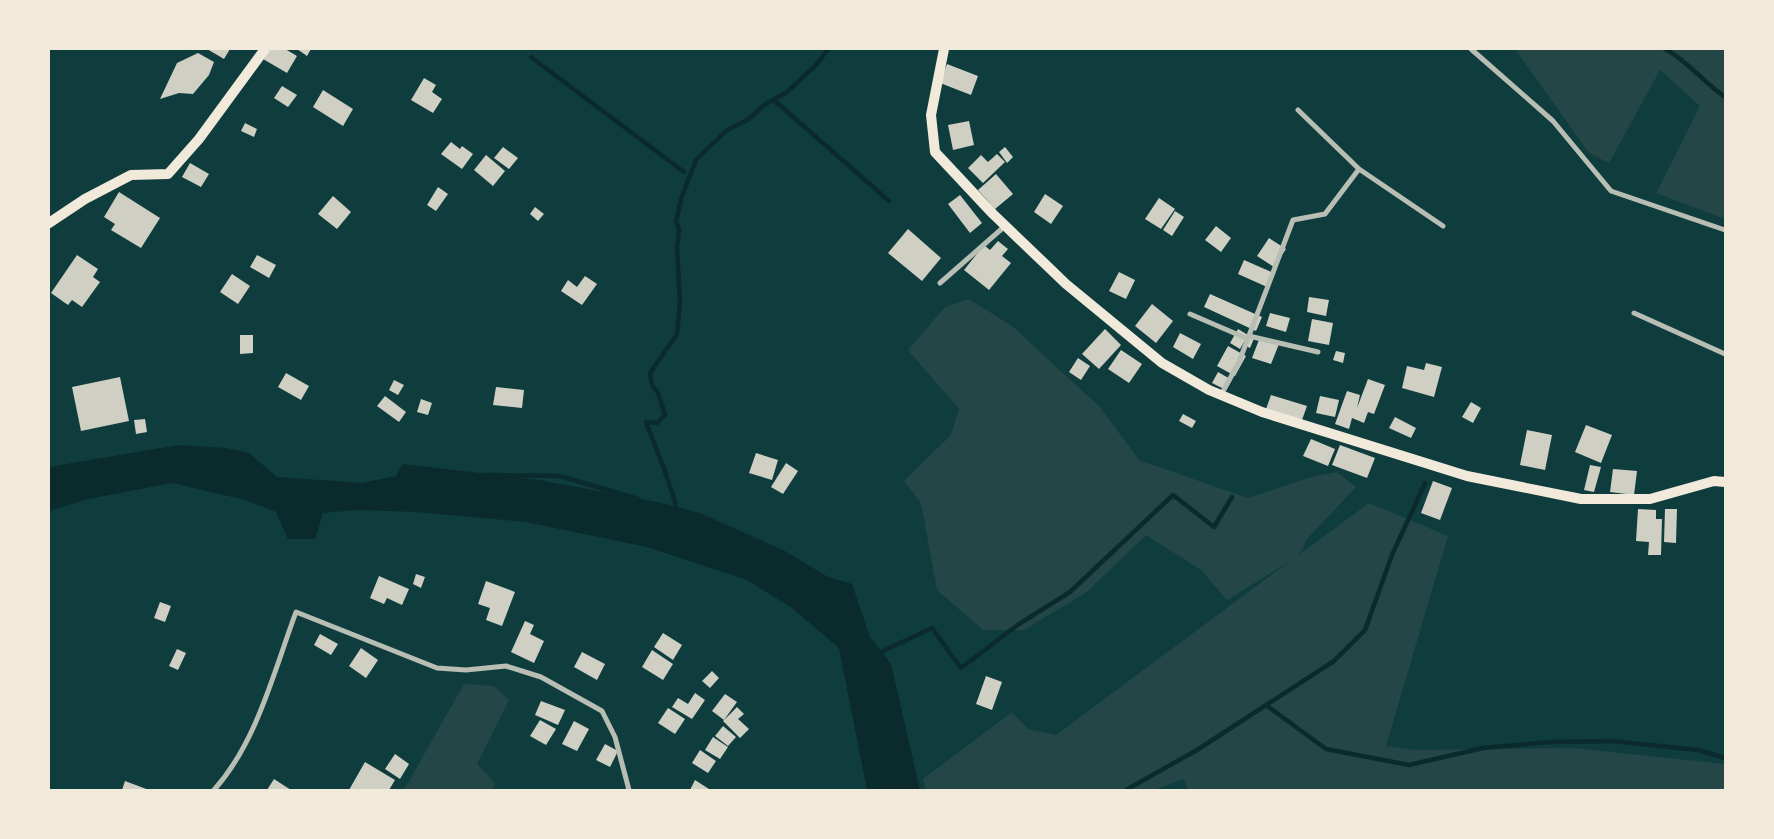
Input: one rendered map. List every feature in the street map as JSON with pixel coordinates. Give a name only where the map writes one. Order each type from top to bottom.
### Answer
[{"type":"main road","points":[[49,223],[84,200],[131,175],[168,174],[199,140],[265,49]]},
{"type":"main road","points":[[944,49],[931,115],[935,152],[1005,226],[1066,284],[1162,363],[1221,395],[1262,412],[1466,476],[1581,500],[1650,499],[1714,481],[1725,482]]},
{"type":"street","points":[[1471,49],[1553,121],[1611,191],[1725,230]]},
{"type":"street","points":[[1298,110],[1359,169],[1442,226]]},
{"type":"street","points":[[1221,395],[1239,362],[1293,220],[1325,214],[1359,169]]},
{"type":"street","points":[[940,283],[1005,226]]},
{"type":"street","points":[[1634,313],[1725,354]]},
{"type":"street","points":[[1190,314],[1248,338],[1318,352]]},
{"type":"street","points":[[214,790],[242,748],[250,731],[296,612],[437,668],[466,670],[506,666],[541,677],[602,711],[615,737],[629,790]]},
{"type":"shaded area","points":[[1515,49],[1725,49],[1725,219],[1656,193],[1700,106],[1660,70],[1609,163],[1589,153]]},
{"type":"shaded area","points":[[969,299],[1012,326],[1100,407],[1139,460],[1248,498],[1311,477],[1337,472],[1356,487],[1307,539],[1299,555],[1369,503],[1448,536],[1386,746],[1415,750],[1573,748],[1725,764],[1725,790],[1188,790],[1184,779],[1154,790],[926,790],[923,779],[1012,712],[1028,729],[1056,735],[1290,561],[1227,600],[1201,570],[1146,535],[1087,592],[1024,630],[983,630],[937,590],[921,503],[904,481],[951,435],[959,409],[908,350],[945,307]]},
{"type":"shaded area","points":[[179,445],[226,448],[249,453],[277,477],[362,483],[396,476],[403,464],[539,480],[657,502],[700,513],[785,551],[828,577],[852,584],[870,637],[891,664],[920,790],[867,790],[839,648],[792,608],[747,580],[647,547],[526,522],[416,512],[358,510],[323,513],[315,539],[288,539],[276,512],[245,500],[172,483],[88,499],[49,511],[49,467]]},
{"type":"shaded area","points":[[464,684],[494,686],[509,700],[477,764],[495,783],[492,790],[404,790]]},
{"type":"building","points":[[207,49],[230,49],[224,59]]},
{"type":"building","points":[[270,49],[285,49],[297,56],[287,73],[263,59]]},
{"type":"building","points":[[297,49],[311,49],[307,56]]},
{"type":"building","points":[[198,53],[214,62],[209,75],[193,94],[179,93],[160,99],[177,63]]},
{"type":"building","points":[[947,64],[978,76],[971,95],[940,83]]},
{"type":"building","points":[[424,78],[436,85],[432,92],[442,99],[433,113],[411,100]]},
{"type":"building","points":[[282,86],[297,95],[288,107],[274,98]]},
{"type":"building","points":[[323,90],[353,109],[343,126],[313,107]]},
{"type":"building","points":[[969,121],[974,145],[953,150],[948,125]]},
{"type":"building","points":[[245,123],[257,129],[254,137],[241,131]]},
{"type":"building","points":[[451,142],[460,149],[462,146],[473,154],[462,169],[441,154]]},
{"type":"building","points":[[503,147],[518,158],[509,169],[494,158]]},
{"type":"building","points":[[1005,147],[1013,157],[1007,163],[999,152]]},
{"type":"building","points":[[997,154],[1005,162],[983,183],[968,168],[981,155],[988,162]]},
{"type":"building","points":[[486,155],[505,171],[493,186],[474,170]]},
{"type":"building","points":[[190,163],[209,174],[201,187],[182,177]]},
{"type":"building","points":[[996,174],[1013,194],[995,209],[978,190]]},
{"type":"building","points":[[438,187],[448,194],[436,211],[427,205]]},
{"type":"building","points":[[119,192],[160,218],[141,248],[111,230],[115,224],[104,217]]},
{"type":"building","points":[[1045,194],[1063,206],[1051,224],[1034,212]]},
{"type":"building","points":[[960,195],[982,223],[970,233],[948,204]]},
{"type":"building","points":[[333,196],[351,212],[337,229],[318,214]]},
{"type":"building","points":[[1159,198],[1175,209],[1161,229],[1145,219]]},
{"type":"building","points":[[535,207],[544,214],[538,221],[530,214]]},
{"type":"building","points":[[1175,211],[1184,217],[1172,236],[1163,230]]},
{"type":"building","points":[[1216,226],[1231,238],[1221,252],[1205,240]]},
{"type":"building","points":[[908,229],[941,258],[922,281],[888,253]]},
{"type":"building","points":[[1269,238],[1286,249],[1274,267],[1257,256]]},
{"type":"building","points":[[998,241],[1008,249],[1002,256],[1011,263],[989,290],[964,270],[984,245],[990,250]]},
{"type":"building","points":[[77,255],[98,269],[93,277],[100,282],[82,307],[72,300],[68,305],[51,293]]},
{"type":"building","points":[[257,255],[276,265],[269,278],[250,267]]},
{"type":"building","points":[[1244,260],[1274,273],[1267,287],[1238,274]]},
{"type":"building","points":[[1119,272],[1135,280],[1126,299],[1109,291]]},
{"type":"building","points":[[232,274],[250,286],[238,304],[220,292]]},
{"type":"building","points":[[585,276],[597,284],[582,305],[561,291],[568,280],[577,287]]},
{"type":"building","points":[[1210,294],[1262,317],[1256,331],[1204,307]]},
{"type":"building","points":[[1309,297],[1329,300],[1326,316],[1307,312]]},
{"type":"building","points":[[1152,304],[1173,321],[1156,343],[1135,326]]},
{"type":"building","points":[[1270,313],[1290,318],[1286,332],[1266,326]]},
{"type":"building","points":[[1312,319],[1333,323],[1329,345],[1308,341]]},
{"type":"building","points":[[1105,329],[1121,345],[1099,369],[1082,354]]},
{"type":"building","points":[[1238,329],[1248,335],[1240,349],[1230,343]]},
{"type":"building","points":[[1180,333],[1201,344],[1193,359],[1173,347]]},
{"type":"building","points":[[1249,334],[1255,336],[1250,348],[1244,345]]},
{"type":"building","points":[[240,335],[253,335],[253,353],[240,354]]},
{"type":"building","points":[[1260,337],[1279,344],[1271,364],[1252,358]]},
{"type":"building","points":[[1228,346],[1246,356],[1235,376],[1217,366]]},
{"type":"building","points":[[1121,350],[1142,364],[1129,383],[1108,369]]},
{"type":"building","points":[[1336,351],[1345,353],[1343,363],[1333,360]]},
{"type":"building","points":[[1078,358],[1090,366],[1081,380],[1069,372]]},
{"type":"building","points":[[1426,363],[1442,367],[1434,397],[1402,388],[1407,366],[1424,370]]},
{"type":"building","points":[[1218,372],[1232,380],[1226,390],[1212,383]]},
{"type":"building","points":[[286,373],[309,386],[301,400],[278,387]]},
{"type":"building","points":[[120,377],[129,421],[81,431],[72,387]]},
{"type":"building","points":[[1368,379],[1385,385],[1374,414],[1368,412],[1364,423],[1352,418],[1349,429],[1335,424],[1347,391],[1360,395],[1357,408]]},
{"type":"building","points":[[394,380],[404,385],[398,395],[389,390]]},
{"type":"building","points":[[496,387],[524,390],[522,408],[493,405]]},
{"type":"building","points":[[1271,395],[1307,406],[1302,420],[1266,409]]},
{"type":"building","points":[[385,396],[406,412],[399,422],[377,406]]},
{"type":"building","points":[[1320,396],[1339,400],[1335,417],[1316,413]]},
{"type":"building","points":[[421,399],[432,403],[428,415],[417,412]]},
{"type":"building","points":[[1471,402],[1481,408],[1473,423],[1462,417]]},
{"type":"building","points":[[1183,414],[1196,421],[1192,428],[1179,421]]},
{"type":"building","points":[[1395,417],[1416,428],[1411,438],[1389,428]]},
{"type":"building","points":[[145,419],[147,432],[136,434],[134,420]]},
{"type":"building","points":[[1586,425],[1612,435],[1601,463],[1575,452]]},
{"type":"building","points":[[1527,430],[1552,435],[1545,470],[1520,465]]},
{"type":"building","points":[[1311,439],[1335,449],[1328,466],[1303,456]]},
{"type":"building","points":[[1340,445],[1375,458],[1367,478],[1332,465]]},
{"type":"building","points":[[756,453],[778,460],[772,480],[749,473]]},
{"type":"building","points":[[786,463],[798,471],[783,494],[771,487]]},
{"type":"building","points":[[1590,465],[1601,467],[1594,492],[1584,490]]},
{"type":"building","points":[[1613,469],[1637,471],[1634,495],[1610,492]]},
{"type":"building","points":[[1433,481],[1452,488],[1440,520],[1421,513]]},
{"type":"building","points":[[1638,509],[1656,510],[1656,519],[1662,519],[1661,555],[1648,555],[1649,542],[1636,541]]},
{"type":"building","points":[[1665,509],[1677,509],[1676,543],[1664,542]]},
{"type":"building","points":[[416,574],[425,577],[421,588],[413,584]]},
{"type":"building","points":[[379,576],[409,589],[402,605],[387,598],[384,604],[370,598]]},
{"type":"building","points":[[486,581],[515,592],[502,626],[486,620],[490,608],[478,604]]},
{"type":"building","points":[[160,602],[171,606],[165,622],[154,618]]},
{"type":"building","points":[[525,621],[534,625],[530,634],[544,641],[534,663],[511,652]]},
{"type":"building","points":[[663,633],[682,645],[673,660],[654,647]]},
{"type":"building","points":[[320,634],[338,644],[331,655],[314,645]]},
{"type":"building","points":[[361,648],[378,660],[366,678],[349,666]]},
{"type":"building","points":[[177,649],[186,653],[178,670],[169,666]]},
{"type":"building","points":[[652,650],[673,664],[663,680],[642,667]]},
{"type":"building","points":[[582,652],[605,664],[597,680],[574,667]]},
{"type":"building","points":[[712,671],[719,678],[710,688],[702,681]]},
{"type":"building","points":[[986,676],[1002,682],[992,710],[976,704]]},
{"type":"building","points":[[695,693],[705,700],[692,719],[672,707],[678,698],[688,704]]},
{"type":"building","points":[[725,694],[737,702],[724,720],[712,711]]},
{"type":"building","points":[[541,701],[565,710],[558,725],[535,715]]},
{"type":"building","points":[[737,707],[744,714],[738,719],[749,729],[740,738],[723,721]]},
{"type":"building","points":[[668,708],[685,719],[675,734],[658,723]]},
{"type":"building","points":[[540,720],[556,729],[546,745],[530,736]]},
{"type":"building","points":[[574,721],[589,729],[577,751],[562,744]]},
{"type":"building","points":[[723,726],[736,737],[728,746],[715,736]]},
{"type":"building","points":[[713,737],[728,747],[720,759],[705,750]]},
{"type":"building","points":[[605,744],[618,751],[610,767],[596,760]]},
{"type":"building","points":[[700,750],[716,761],[708,773],[692,763]]},
{"type":"building","points":[[395,754],[409,764],[400,779],[385,769]]},
{"type":"building","points":[[365,762],[395,780],[389,790],[349,790]]},
{"type":"building","points":[[274,779],[291,790],[267,790]]},
{"type":"building","points":[[695,780],[709,789],[709,790],[690,790]]},
{"type":"building","points":[[125,781],[149,790],[122,790]]},
{"type":"waterway","points":[[677,511],[667,477],[646,422],[657,423],[665,415],[658,393],[652,385],[650,373],[677,334],[680,302],[677,248],[679,229],[676,222],[681,199],[696,160],[727,130],[749,119],[764,105],[787,92],[817,64],[828,49]]},
{"type":"waterway","points":[[1665,49],[1681,59],[1725,97]]},
{"type":"waterway","points":[[531,57],[684,172]]},
{"type":"waterway","points":[[775,101],[889,201]]},
{"type":"waterway","points":[[484,475],[560,476],[638,499]]},
{"type":"waterway","points":[[1126,790],[1197,750],[1334,661],[1365,630],[1392,555],[1425,483]]},
{"type":"waterway","points":[[877,654],[932,628],[961,668],[1019,624],[1070,592],[1173,495],[1214,527],[1232,497]]},
{"type":"waterway","points":[[1266,705],[1326,749],[1409,765],[1483,748],[1550,742],[1612,741],[1698,750],[1725,758]]}]
